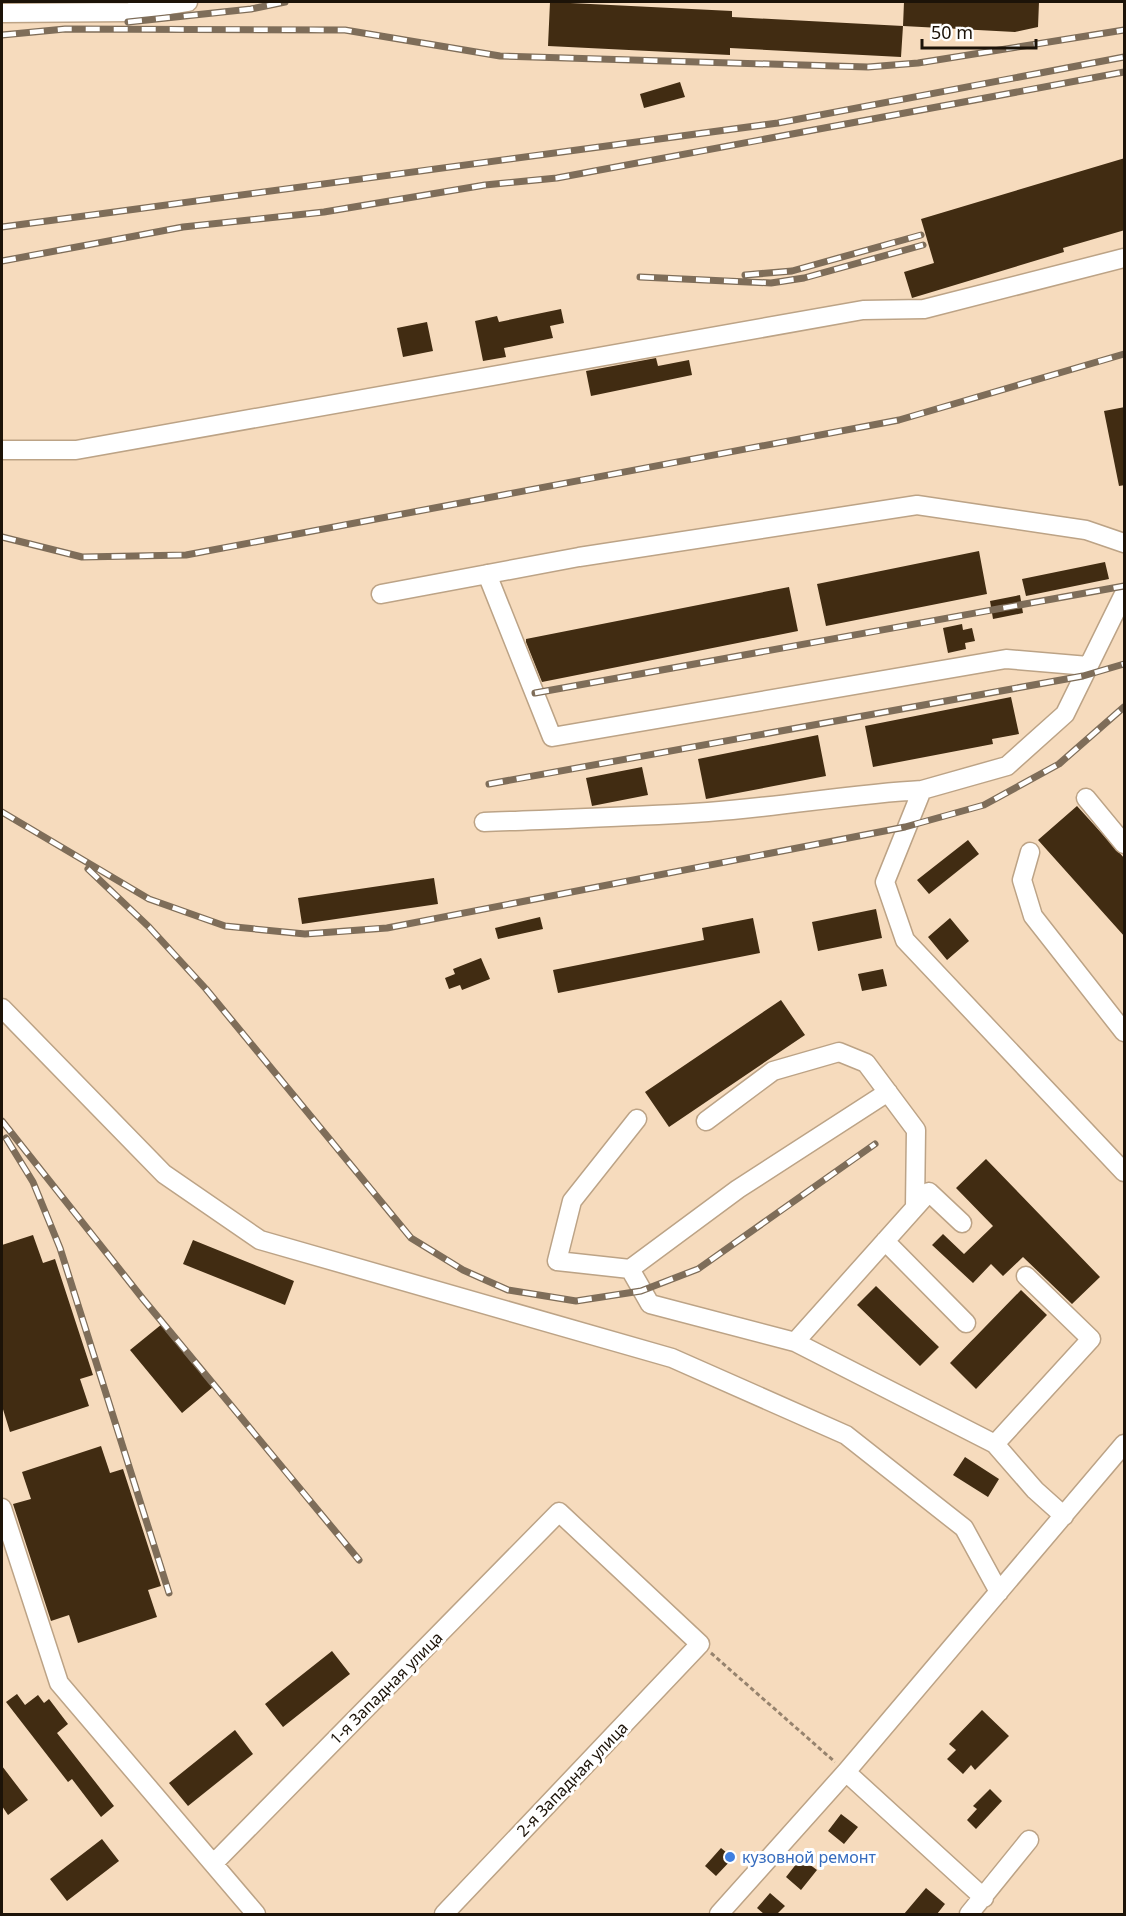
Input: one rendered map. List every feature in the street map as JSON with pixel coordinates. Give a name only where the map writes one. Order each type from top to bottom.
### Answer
[{"type":"street","points":[[2,13],[129,12],[188,2]]},
{"type":"street","points":[[2,450],[76,450],[863,310],[924,309],[1125,258]]},
{"type":"street","points":[[381,594],[579,557],[917,505],[1086,530],[1125,543]]},
{"type":"street","points":[[487,574],[552,737],[1006,659],[1088,666]]},
{"type":"street","points":[[484,822],[707,812],[794,804],[868,793],[922,790],[1007,766],[1065,714],[1125,594]]},
{"type":"street","points":[[922,790],[885,882],[905,940],[1125,1172]]},
{"type":"street","points":[[1086,798],[1125,844]]},
{"type":"street","points":[[1030,852],[1022,880],[1033,915],[1125,1032]]},
{"type":"street","points":[[2,1008],[164,1174],[260,1240],[672,1358],[846,1435],[964,1528],[999,1592]]},
{"type":"street","points":[[706,1121],[773,1071],[839,1052],[867,1063],[916,1130],[915,1207]]},
{"type":"street","points":[[637,1119],[572,1201],[557,1261],[630,1269],[738,1190],[888,1092]]},
{"type":"street","points":[[795,1342],[929,1192],[962,1223]]},
{"type":"street","points":[[885,1241],[966,1323]]},
{"type":"street","points":[[630,1269],[650,1304],[795,1342],[995,1444],[1035,1490],[1064,1516]]},
{"type":"street","points":[[995,1444],[1091,1339],[1026,1276]]},
{"type":"street","points":[[719,1914],[846,1772],[1125,1444]]},
{"type":"street","points":[[2,1508],[59,1683],[256,1914]]},
{"type":"street","name":"1-я Западная улица","points":[[214,1863],[559,1512],[700,1644]]},
{"type":"street","name":"2-я Западная улица","points":[[444,1914],[700,1644]]},
{"type":"street","points":[[846,1772],[984,1898]]},
{"type":"street","points":[[969,1914],[1029,1840]]},
{"type":"path","points":[[700,1644],[846,1772]]},
{"type":"building","points":[[550,2],[732,11],[732,17],[903,26],[901,57],[730,48],[730,55],[548,46]]},
{"type":"building","points":[[904,2],[1039,2],[1038,27],[1015,32],[903,26]]},
{"type":"building","points":[[680,82],[685,97],[644,108],[640,94]]},
{"type":"building","points":[[1125,158],[1125,230],[1063,248],[1064,252],[912,298],[904,272],[934,263],[921,219]]},
{"type":"building","points":[[561,309],[564,323],[550,326],[553,338],[504,348],[506,357],[483,361],[475,321],[497,316],[499,322]]},
{"type":"building","points":[[427,322],[433,351],[403,357],[397,328]]},
{"type":"building","points":[[656,358],[658,366],[689,360],[692,375],[591,396],[586,371]]},
{"type":"building","points":[[1125,407],[1125,485],[1119,486],[1104,411]]},
{"type":"building","points":[[979,551],[987,594],[826,626],[817,584]]},
{"type":"building","points":[[1105,562],[1109,579],[1026,596],[1022,579]]},
{"type":"building","points":[[789,587],[798,631],[542,682],[526,642],[526,639]]},
{"type":"building","points":[[1020,595],[1023,613],[993,619],[990,601]]},
{"type":"building","points":[[962,624],[963,630],[972,628],[975,641],[965,643],[966,649],[948,653],[943,628]]},
{"type":"building","points":[[1011,697],[1019,734],[992,739],[993,744],[873,767],[865,726]]},
{"type":"building","points":[[818,735],[826,776],[706,799],[698,759]]},
{"type":"building","points":[[642,767],[648,795],[592,806],[586,778]]},
{"type":"building","points":[[1077,806],[1125,859],[1125,937],[1038,840]]},
{"type":"building","points":[[968,840],[979,854],[929,894],[917,880]]},
{"type":"building","points":[[434,878],[438,904],[302,924],[298,898]]},
{"type":"building","points":[[876,909],[882,938],[818,951],[812,922]]},
{"type":"building","points":[[540,917],[543,929],[498,939],[495,928]]},
{"type":"building","points":[[753,918],[760,953],[558,993],[553,970],[704,940],[702,928]]},
{"type":"building","points":[[950,918],[969,941],[947,960],[928,937]]},
{"type":"building","points":[[481,958],[490,979],[462,990],[460,985],[449,989],[445,978],[455,974],[453,969]]},
{"type":"building","points":[[883,969],[887,986],[862,991],[858,974]]},
{"type":"building","points":[[781,1000],[805,1035],[669,1127],[645,1092]]},
{"type":"building","points":[[986,1159],[1100,1277],[1072,1304],[1023,1257],[1003,1276],[991,1264],[973,1283],[932,1245],[943,1234],[964,1254],[993,1226],[956,1188]]},
{"type":"building","points":[[33,1235],[43,1263],[55,1259],[93,1375],[80,1379],[89,1406],[10,1432],[2,1406],[2,1245]]},
{"type":"building","points":[[193,1240],[294,1281],[285,1305],[183,1264]]},
{"type":"building","points":[[876,1286],[939,1347],[920,1366],[857,1305]]},
{"type":"building","points":[[1021,1290],[1047,1315],[976,1389],[950,1363]]},
{"type":"building","points":[[162,1324],[213,1387],[182,1413],[130,1350]]},
{"type":"building","points":[[101,1446],[110,1473],[123,1469],[161,1586],[148,1590],[157,1617],[78,1643],[69,1615],[51,1621],[13,1504],[31,1499],[22,1472]]},
{"type":"building","points":[[965,1457],[999,1479],[988,1497],[953,1475]]},
{"type":"building","points":[[332,1651],[350,1674],[283,1727],[265,1704]]},
{"type":"building","points":[[17,1694],[25,1705],[38,1695],[44,1703],[49,1699],[68,1724],[57,1733],[114,1806],[101,1817],[72,1779],[68,1782],[6,1702]]},
{"type":"building","points":[[982,1710],[1009,1736],[975,1770],[971,1765],[963,1774],[947,1759],[956,1750],[949,1744]]},
{"type":"building","points":[[235,1730],[253,1754],[188,1806],[169,1783]]},
{"type":"building","points":[[2,1766],[28,1800],[8,1815],[2,1806]]},
{"type":"building","points":[[990,1789],[1002,1801],[976,1829],[967,1820],[977,1809],[973,1806]]},
{"type":"building","points":[[841,1814],[858,1827],[844,1844],[828,1831]]},
{"type":"building","points":[[102,1839],[119,1861],[67,1901],[50,1879]]},
{"type":"building","points":[[721,1848],[733,1858],[716,1876],[705,1866]]},
{"type":"building","points":[[801,1858],[817,1870],[801,1890],[786,1877]]},
{"type":"building","points":[[926,1888],[945,1904],[937,1914],[904,1914]]},
{"type":"building","points":[[770,1893],[785,1906],[777,1914],[764,1914],[757,1908]]},
{"type":"railway","points":[[128,22],[251,9],[285,2]]},
{"type":"railway","points":[[2,35],[65,29],[345,30],[500,56],[868,67],[918,63],[1124,30]]},
{"type":"railway","points":[[2,227],[778,123],[1124,57]]},
{"type":"railway","points":[[2,261],[183,227],[324,212],[485,185],[557,178],[1124,72]]},
{"type":"railway","points":[[745,275],[792,271],[921,235]]},
{"type":"railway","points":[[640,277],[771,283],[804,278],[923,245]]},
{"type":"railway","points":[[2,537],[82,557],[186,555],[899,420],[1124,354]]},
{"type":"railway","points":[[535,693],[1124,586]]},
{"type":"railway","points":[[489,784],[1083,676],[1124,664]]},
{"type":"railway","points":[[2,812],[149,899],[225,926],[305,934],[387,928],[905,827],[984,805],[1059,764],[1124,707]]},
{"type":"railway","points":[[88,869],[149,927],[206,989],[411,1238],[463,1270],[508,1290],[576,1301],[641,1291],[698,1269],[875,1144]]},
{"type":"railway","points":[[2,1121],[143,1299],[359,1560]]},
{"type":"railway","points":[[6,1138],[33,1182],[60,1248],[169,1593]]},
{"type":"place","name":"кузовной ремонт","points":[[730,1857]]}]
